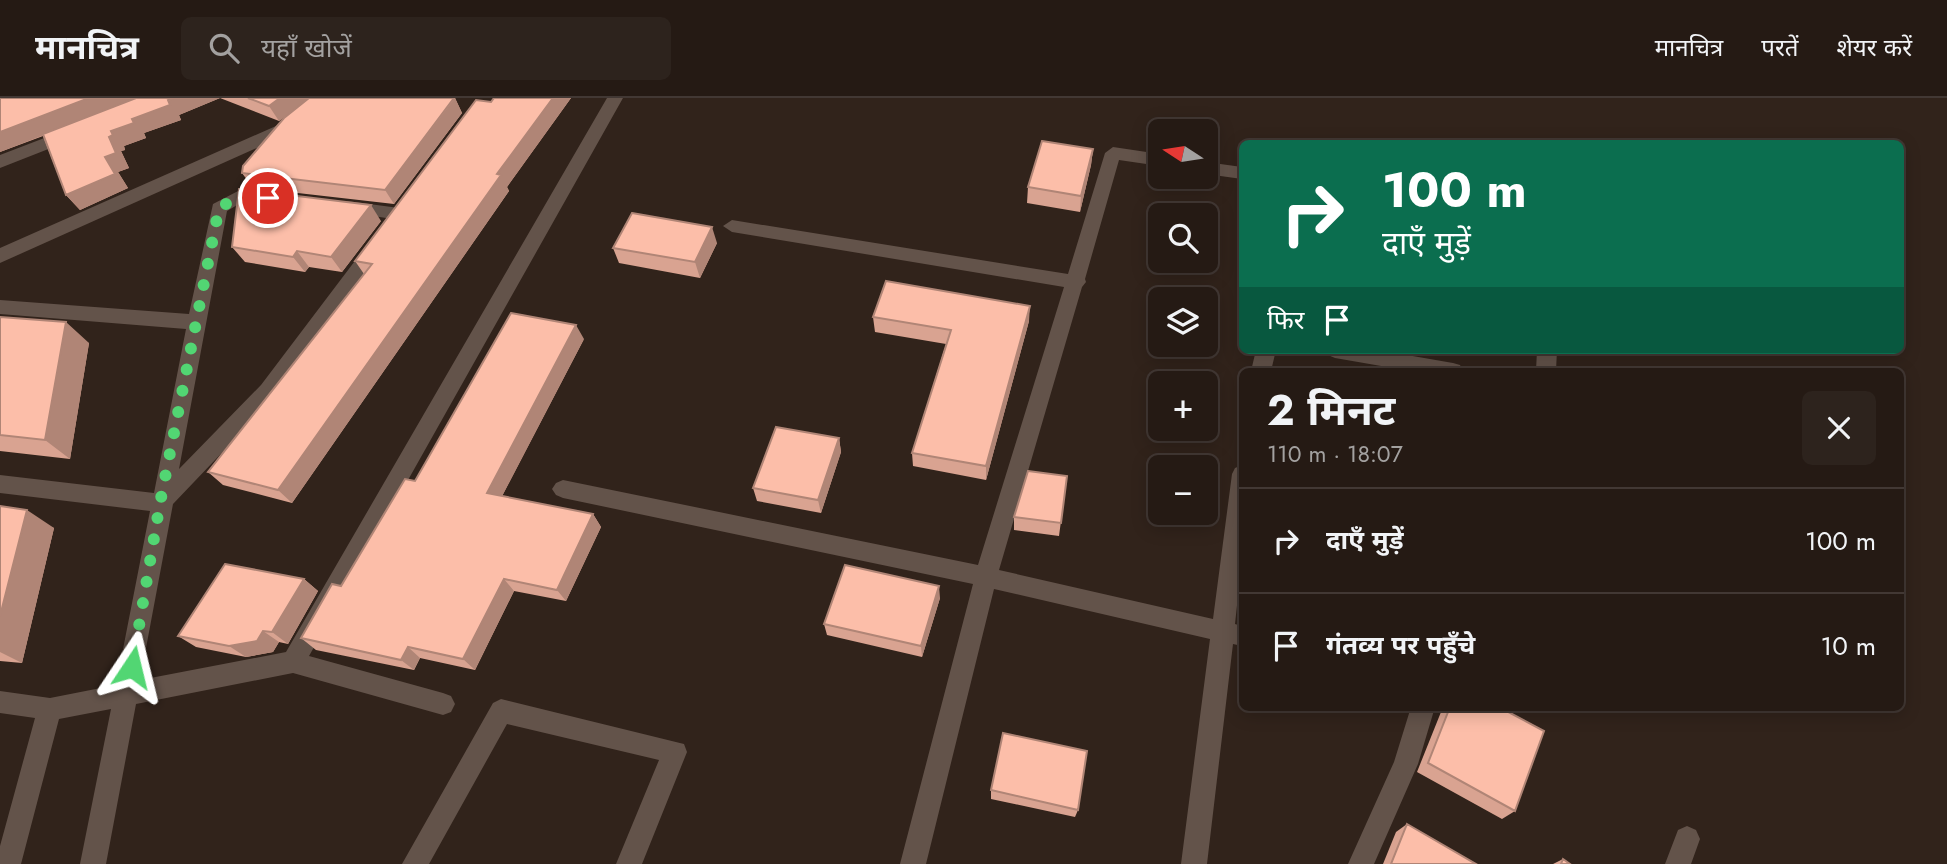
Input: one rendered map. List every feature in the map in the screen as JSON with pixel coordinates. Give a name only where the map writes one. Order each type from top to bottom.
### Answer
[{"type":"street","points":[[0,256],[282,130],[325,98]]},
{"type":"street","points":[[293,662],[615,98]]},
{"type":"street","points":[[0,162],[87,128]]},
{"type":"street","points":[[912,864],[985,577],[1077,282],[1113,153],[1148,158]]},
{"type":"street","points":[[1218,170],[1239,173]]},
{"type":"street","points":[[93,864],[128,695],[160,503],[219,208],[242,195],[281,200]]},
{"type":"street","points":[[160,503],[268,391],[403,208],[321,204]]},
{"type":"street","points":[[732,226],[1077,282]]},
{"type":"street","points":[[0,307],[196,322]]},
{"type":"street","points":[[1357,354],[1436,368]]},
{"type":"street","points":[[0,484],[160,503]]},
{"type":"street","points":[[563,489],[985,577],[1232,634]]},
{"type":"street","points":[[1194,864],[1232,634],[1239,522]]},
{"type":"street","points":[[0,702],[50,709],[293,662],[443,704]]},
{"type":"street","points":[[9,864],[50,709]]},
{"type":"street","points":[[415,864],[501,711],[675,752],[629,864]]},
{"type":"street","points":[[1361,864],[1406,764],[1422,711]]},
{"type":"street","points":[[1678,864],[1687,839]]},
{"type":"building","points":[[0,98],[89,98],[0,132]]},
{"type":"building","points":[[136,98],[174,98],[168,100],[170,105],[132,119],[134,123],[111,131],[113,135],[109,137],[116,153],[105,157],[115,174],[66,195],[43,134]]},
{"type":"building","points":[[248,98],[280,98],[269,106]]},
{"type":"building","points":[[309,98],[454,98],[385,190],[242,173],[243,166],[284,118]]},
{"type":"building","points":[[494,98],[553,98],[497,174],[501,175],[278,490],[208,472],[372,264],[355,261],[476,100],[491,102]]},
{"type":"building","points":[[1042,141],[1093,149],[1081,196],[1028,187]]},
{"type":"building","points":[[239,189],[371,205],[331,257],[297,251],[293,257],[232,247]]},
{"type":"building","points":[[632,213],[712,227],[695,262],[613,248]]},
{"type":"building","points":[[886,281],[1030,306],[986,466],[912,453],[951,330],[873,317]]},
{"type":"building","points":[[511,313],[576,325],[487,493],[593,514],[557,590],[504,579],[463,659],[408,647],[401,660],[301,638],[332,584],[341,586],[405,479],[415,481]]},
{"type":"building","points":[[0,317],[66,322],[45,440],[0,435]]},
{"type":"building","points":[[776,427],[839,438],[818,500],[753,488]]},
{"type":"building","points":[[1028,471],[1067,476],[1061,523],[1014,517]]},
{"type":"building","points":[[0,506],[27,510],[0,616]]},
{"type":"building","points":[[225,564],[304,579],[272,632],[263,631],[257,641],[229,646],[178,636]]},
{"type":"building","points":[[845,565],[939,586],[921,646],[824,624]]},
{"type":"building","points":[[1448,711],[1506,711],[1544,731],[1515,811],[1428,763]]},
{"type":"building","points":[[1003,733],[1087,751],[1078,810],[991,790]]},
{"type":"building","points":[[1407,824],[1476,864],[1391,864]]},
{"type":"route","points":[[132,667],[160,503],[219,208],[242,195],[268,198]]}]
